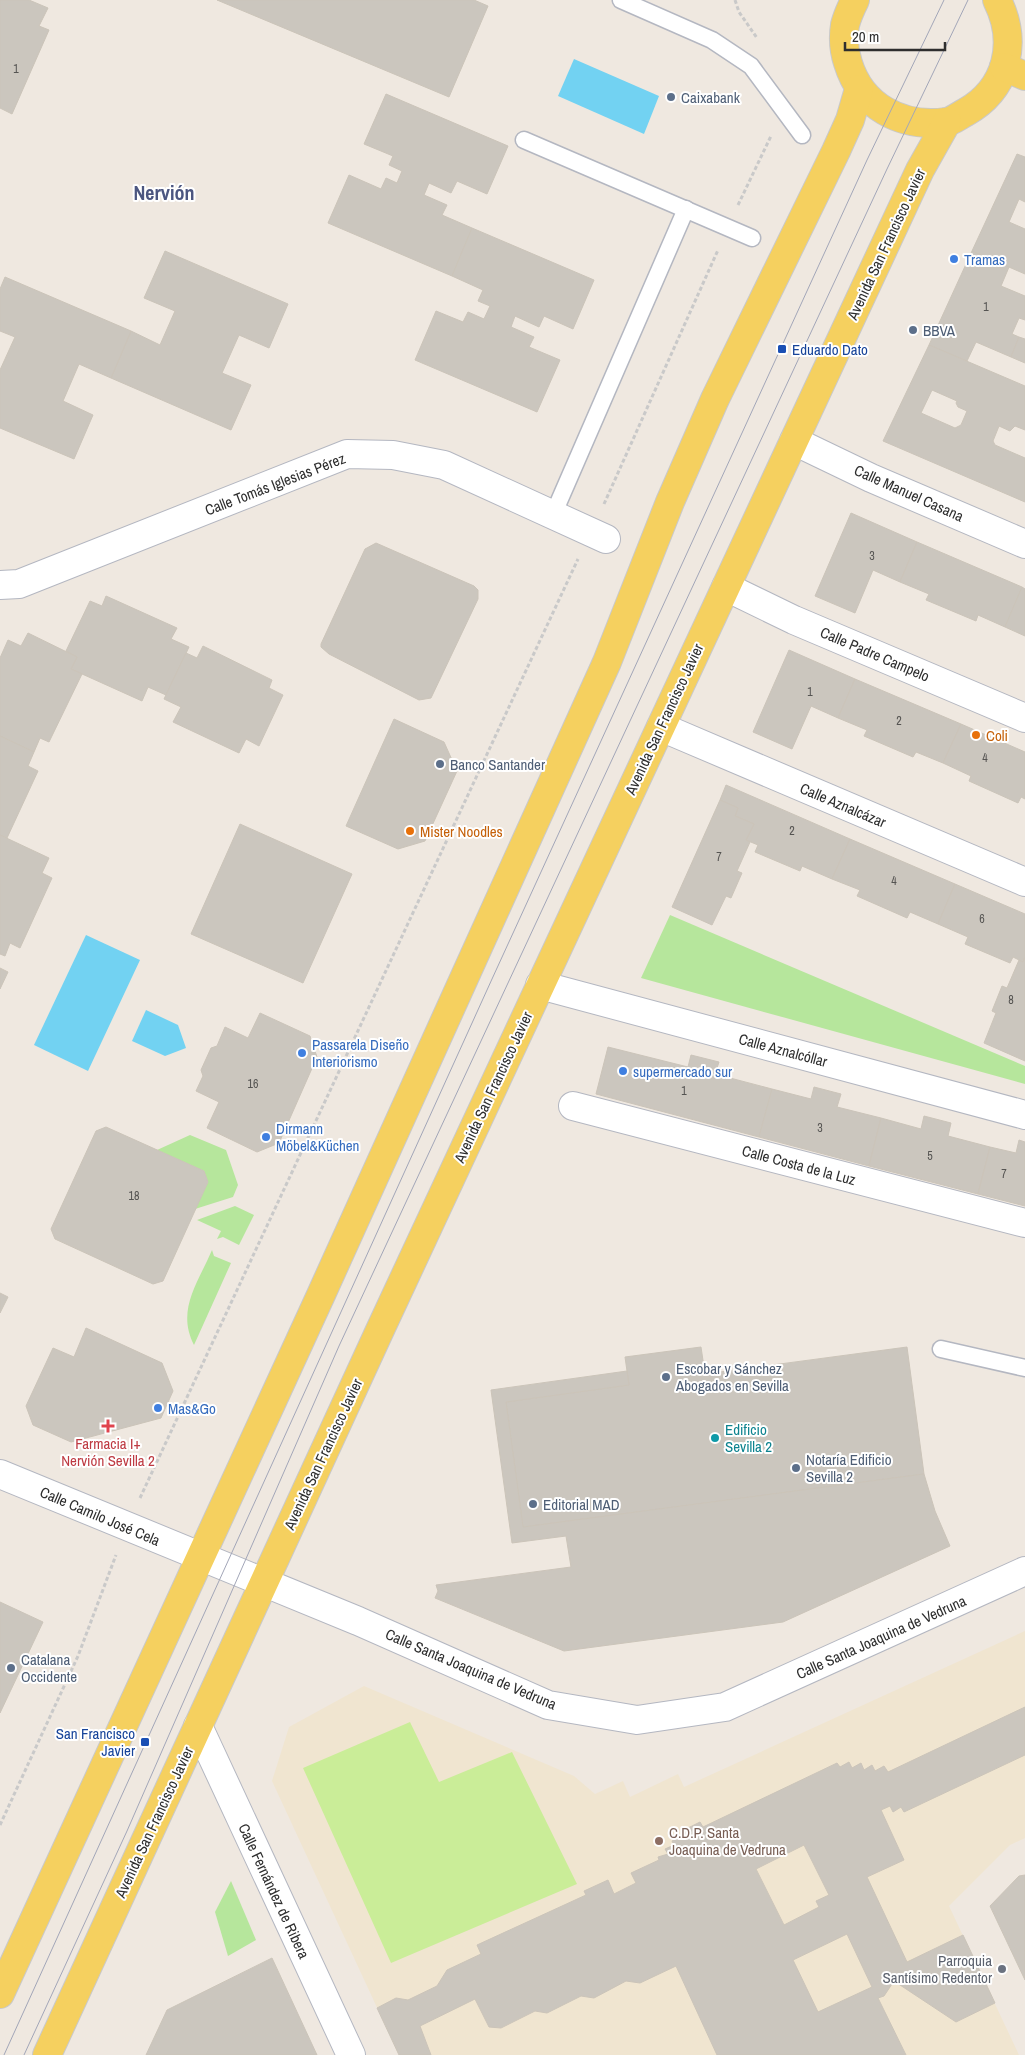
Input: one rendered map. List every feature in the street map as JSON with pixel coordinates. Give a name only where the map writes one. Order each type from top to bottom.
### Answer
[{"type":"main road","points":[[854,0],[845,26],[845,52],[852,77],[859,89],[873,104],[915,123],[947,122],[978,105],[994,88],[1015,72],[1003,5]]},
{"type":"main road","points":[[0,1994],[320,1297],[607,662],[670,502],[715,400],[836,152],[850,120],[859,89]]},
{"type":"main road","name":"Avenida San Francisco Javier","points":[[46,2055],[540,985],[920,170],[947,122]]},
{"type":"street","name":"Calle Manuel Casana","points":[[794,441],[871,478],[1025,544]]},
{"type":"street","name":"Calle Tomás Iglesias Pérez","points":[[0,585],[19,584],[346,454],[394,455],[444,465],[606,539]]},
{"type":"street","name":"Calle Padre Campelo","points":[[726,587],[794,620],[1025,718]]},
{"type":"street","name":"Calle Aznalcázar","points":[[661,727],[1025,882]]},
{"type":"street","name":"Calle Aznalcóllar","points":[[540,985],[1025,1115]]},
{"type":"street","name":"Calle Costa de la Luz","points":[[573,1106],[1025,1223]]},
{"type":"street","name":"Calle Camilo José Cela","points":[[0,1474],[200,1557]]},
{"type":"street","name":"Calle Santa Joaquina de Vedruna","points":[[200,1557],[358,1621],[548,1705],[637,1720],[725,1707],[1025,1571]]},
{"type":"street","name":"Calle Fernández de Ribera","points":[[198,1726],[351,2055]]},
{"type":"lane","points":[[621,0],[712,40],[751,66],[802,136]]},
{"type":"lane","points":[[524,140],[752,238]]},
{"type":"lane","points":[[553,515],[686,209]]},
{"type":"lane","points":[[940,1349],[1025,1368]]},
{"type":"path","points":[[603,506],[720,245]]},
{"type":"path","points":[[140,1498],[582,552]]},
{"type":"path","points":[[0,1825],[78,1656],[111,1565]]},
{"type":"shaded area","name":"C.D.P. Santa Joaquina de Vedruna","points":[[1025,1631],[1025,1838],[1010,1845],[949,1906],[1019,2055],[399,2055],[272,1781],[289,1727],[364,1686],[574,1776],[595,1794],[623,1781],[630,1797],[678,1774],[684,1787]]},
{"type":"green space","points":[[670,915],[1025,1066],[1025,1084],[641,978]]},
{"type":"green space","points":[[190,1135],[226,1150],[238,1185],[233,1197],[195,1209],[208,1182],[204,1171],[157,1150]]},
{"type":"green space","points":[[235,1206],[254,1215],[239,1245],[223,1237],[217,1239],[221,1231],[197,1220]]},
{"type":"green space","points":[[212,1250],[214,1256],[231,1263],[194,1345],[187,1320],[188,1308],[195,1285]]},
{"type":"green space","points":[[410,1722],[439,1782],[512,1752],[577,1884],[391,1963],[303,1768]]},
{"type":"green space","points":[[231,1881],[256,1940],[228,1956],[215,1912]]},
{"type":"water","points":[[574,59],[659,96],[644,134],[558,96]]},
{"type":"water","points":[[86,935],[140,960],[88,1071],[34,1045]]},
{"type":"water","points":[[146,1010],[178,1025],[186,1048],[165,1056],[132,1041]]},
{"type":"building","points":[[0,0],[29,0],[48,8],[39,26],[49,30],[12,114],[0,108]]},
{"type":"building","points":[[217,0],[474,0],[488,6],[449,97]]},
{"type":"building","points":[[386,94],[508,146],[487,194],[457,181],[451,193],[429,183],[424,195],[447,205],[442,215],[472,228],[452,276],[328,223],[349,175],[381,189],[386,178],[397,183],[402,171],[389,165],[393,156],[364,144]]},
{"type":"building","points":[[1017,154],[1025,157],[1025,202],[1019,199],[1009,222],[1025,229],[1025,274],[972,251]]},
{"type":"building","points":[[472,228],[594,280],[573,329],[544,316],[539,327],[515,316],[511,327],[534,337],[529,347],[560,360],[537,412],[415,360],[436,311],[463,322],[468,312],[484,319],[490,306],[478,301],[483,290],[452,276]]},
{"type":"building","points":[[165,251],[288,304],[269,348],[239,335],[222,373],[251,385],[231,430],[111,378],[131,331],[160,345],[175,311],[144,298]]},
{"type":"building","points":[[972,251],[1009,267],[1001,286],[1025,296],[1025,320],[1019,318],[1012,334],[1019,337],[1011,357],[976,342],[967,361],[929,345]]},
{"type":"building","points":[[5,277],[131,331],[111,378],[79,364],[63,401],[93,415],[74,459],[0,428],[0,370],[15,337],[0,331],[0,289]]},
{"type":"building","points":[[1019,337],[1025,339],[1025,363],[1011,357]]},
{"type":"building","points":[[929,345],[1025,386],[1025,430],[1015,426],[1010,431],[999,426],[993,441],[995,445],[1025,458],[1025,502],[883,441]],"holes":[[[932,390],[957,401],[958,407],[967,411],[961,425],[955,428],[921,413]]]},
{"type":"building","points":[[851,513],[917,542],[900,582],[873,570],[855,613],[815,596]]},
{"type":"building","points":[[917,542],[1022,587],[1005,627],[978,615],[976,621],[926,600],[929,594],[900,582]]},
{"type":"building","points":[[376,543],[474,586],[478,590],[478,599],[431,698],[419,700],[329,654],[321,647],[365,549]]},
{"type":"building","points":[[1022,587],[1025,589],[1025,636],[1005,627]]},
{"type":"building","points":[[106,596],[177,628],[171,639],[189,647],[166,695],[148,687],[142,701],[71,669],[77,657],[66,651],[90,601],[102,606]]},
{"type":"building","points":[[28,633],[77,657],[71,669],[82,674],[49,742],[40,738],[34,752],[0,736],[0,658],[8,640],[21,646]]},
{"type":"building","points":[[203,646],[272,680],[269,688],[283,695],[259,746],[246,739],[239,753],[173,722],[181,707],[164,699],[186,653],[197,658]]},
{"type":"building","points":[[789,650],[855,679],[838,718],[811,706],[792,749],[753,732]]},
{"type":"building","points":[[855,679],[961,724],[943,763],[916,752],[913,757],[864,736],[867,730],[838,718]]},
{"type":"building","points":[[394,719],[444,742],[457,771],[425,841],[398,849],[346,826]]},
{"type":"building","points":[[961,724],[1025,752],[1025,799],[1021,797],[1018,803],[969,781],[971,776],[943,763]]},
{"type":"building","points":[[0,736],[34,752],[28,766],[38,771],[7,838],[0,835]]},
{"type":"building","points":[[726,785],[850,839],[832,879],[802,866],[800,871],[755,852],[758,845],[746,840],[754,824],[735,816],[738,808],[720,800]]},
{"type":"building","points":[[720,800],[738,808],[735,816],[754,824],[746,840],[750,842],[737,871],[742,873],[731,898],[726,896],[712,925],[672,907]]},
{"type":"building","points":[[240,824],[352,874],[303,983],[191,934]]},
{"type":"building","points":[[0,835],[49,858],[42,873],[52,878],[20,948],[10,943],[5,956],[0,954]]},
{"type":"building","points":[[850,839],[955,884],[938,924],[910,912],[907,918],[857,896],[860,890],[832,879]]},
{"type":"building","points":[[955,884],[1025,914],[1025,957],[1023,962],[1013,957],[1010,963],[965,944],[968,937],[938,924]]},
{"type":"building","points":[[1025,957],[1025,1061],[984,1043],[996,1013],[992,1011],[1002,986],[1007,988],[1019,960],[1023,962]]},
{"type":"building","points":[[0,968],[8,972],[0,989]]},
{"type":"building","points":[[260,1013],[310,1036],[317,1057],[279,1143],[257,1152],[207,1128],[219,1102],[196,1091],[203,1076],[201,1070],[211,1048],[217,1046],[225,1027],[248,1038]]},
{"type":"building","points":[[608,1047],[688,1067],[691,1055],[719,1062],[715,1074],[772,1089],[759,1137],[596,1094]]},
{"type":"building","points":[[814,1087],[841,1094],[837,1107],[881,1118],[869,1166],[759,1137],[772,1089],[811,1099]]},
{"type":"building","points":[[924,1116],[951,1123],[948,1136],[990,1147],[978,1194],[869,1166],[881,1118],[921,1129]]},
{"type":"building","points":[[106,1127],[204,1171],[208,1182],[163,1281],[153,1284],[55,1239],[51,1229],[96,1131]]},
{"type":"building","points":[[1019,1140],[1025,1142],[1025,1206],[978,1194],[990,1147],[1016,1153]]},
{"type":"building","points":[[0,1293],[8,1297],[0,1313]]},
{"type":"building","points":[[86,1328],[162,1363],[173,1391],[161,1418],[71,1442],[33,1425],[26,1406],[53,1348],[74,1357]]},
{"type":"building","name":"Edificio Sevilla 2","points":[[701,1347],[705,1374],[907,1347],[924,1474],[523,1527],[506,1402],[629,1385],[625,1357]]},
{"type":"building","points":[[627,1371],[629,1385],[506,1402],[523,1527],[924,1474],[935,1511],[950,1546],[783,1622],[564,1651],[435,1598],[438,1591],[436,1585],[571,1567],[566,1536],[512,1543],[491,1390]]},
{"type":"building","name":"Catalana Occidente","points":[[0,1602],[43,1622],[0,1713]]},
{"type":"building","points":[[1025,1707],[1025,1755],[904,1812],[901,1807],[893,1812],[890,1806],[881,1810],[904,1860],[867,1877],[907,1962],[963,1935],[995,2003],[956,2022],[894,1981],[884,1996],[878,1998],[906,2055],[717,2055],[676,1966],[640,1983],[626,1981],[594,1998],[581,1996],[547,2013],[535,2011],[501,2028],[489,2027],[475,1999],[420,2026],[431,2055],[399,2055],[377,2008],[396,1998],[408,2000],[437,1986],[447,1970],[481,1954],[477,1945],[586,1895],[584,1891],[608,1880],[614,1894],[636,1883],[631,1873],[659,1860],[658,1857],[668,1854],[665,1849],[674,1845],[672,1841],[684,1836],[682,1831],[700,1822],[703,1827],[837,1763],[840,1767],[849,1762],[852,1768],[861,1763],[864,1770],[872,1765],[875,1771],[884,1766],[888,1772]],"holes":[[[804,1845],[829,1895],[816,1901],[819,1907],[784,1925],[756,1869]],[[847,1934],[872,1987],[818,2012],[793,1960]]]},
{"type":"building","points":[[1025,1875],[1025,1980],[990,1906],[1019,1876]]},
{"type":"building","points":[[272,1958],[317,2055],[146,2055],[167,2010]]},
{"type":"tram line","points":[[4,2055],[492,979],[867,160],[944,0]]},
{"type":"tram line","points":[[24,2055],[127,1831],[339,1346],[887,169],[968,0]]},
{"type":"place","name":"Caixabank","points":[[671,97]]},
{"type":"place","name":"Tramas","points":[[954,259]]},
{"type":"place","name":"BBVA","points":[[913,330]]},
{"type":"place","name":"Eduardo Dato","points":[[782,349]]},
{"type":"place","name":"Coli","points":[[976,735]]},
{"type":"place","name":"Banco Santander","points":[[440,764]]},
{"type":"place","name":"Mister Noodles","points":[[410,831]]},
{"type":"place","name":"Passarela Diseño Interiorismo","points":[[302,1053]]},
{"type":"place","name":"supermercado sur","points":[[623,1071]]},
{"type":"place","name":"Dirmann Möbel&Küchen","points":[[266,1137]]},
{"type":"place","name":"Escobar y Sánchez Abogados en Sevilla","points":[[666,1377]]},
{"type":"place","name":"Mas&Go","points":[[158,1408]]},
{"type":"place","name":"Farmacia I+ Nervión Sevilla 2","points":[[108,1426]]},
{"type":"place","name":"Edificio Sevilla 2","points":[[715,1438]]},
{"type":"place","name":"Notaría Edificio Sevilla 2","points":[[796,1468]]},
{"type":"place","name":"Editorial MAD","points":[[533,1504]]},
{"type":"place","name":"Catalana Occidente","points":[[11,1668]]},
{"type":"place","name":"San Francisco Javier","points":[[145,1742]]},
{"type":"place","name":"C.D.P. Santa Joaquina de Vedruna","points":[[659,1841]]},
{"type":"place","name":"Parroquia Santísimo Redentor","points":[[1002,1969]]},
{"type":"district","name":"Nervión","points":[[164,192]]}]
